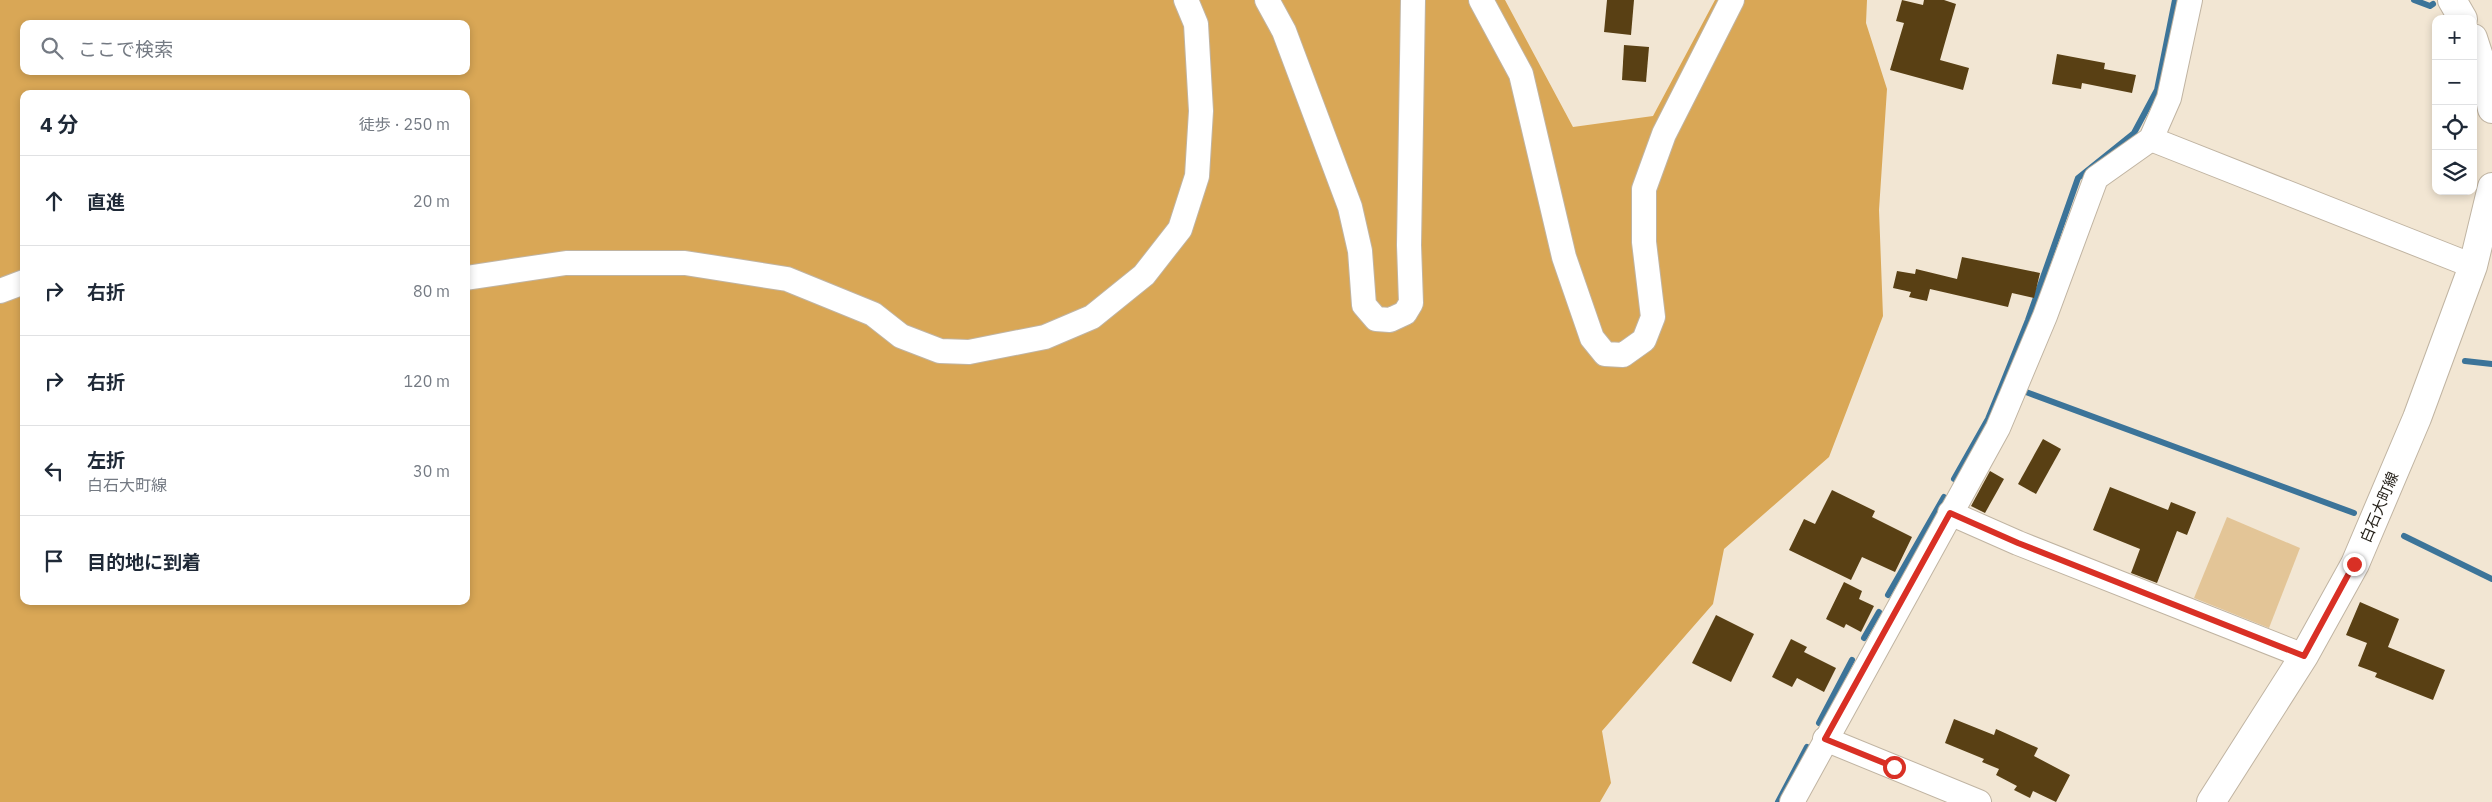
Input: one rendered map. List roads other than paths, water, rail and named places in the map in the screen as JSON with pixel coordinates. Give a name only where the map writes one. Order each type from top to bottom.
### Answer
[{"type":"main road","points":[[2452,0],[2460,15]]},
{"type":"main road","points":[[2477,47],[2489,75],[2492,109]]},
{"type":"main road","name":"白石大町線","points":[[2211,802],[2304,656],[2358,555],[2417,418],[2473,266],[2492,187]]},
{"type":"street","points":[[470,277],[566,263],[685,263],[787,280],[874,314],[901,336],[940,350],[969,352],[1045,338],[1092,317],[1144,275],[1180,229],[1197,176],[1201,111],[1196,24],[1186,0]]},
{"type":"street","points":[[1267,0],[1284,31],[1350,207],[1360,252],[1364,305],[1376,319],[1390,320],[1405,313],[1411,303],[1409,245],[1412,0]]},
{"type":"street","points":[[1481,0],[1521,74],[1564,257],[1592,338],[1605,354],[1623,356],[1644,340],[1653,316],[1644,242],[1644,189],[1664,134],[1732,0]]},
{"type":"street","points":[[1792,802],[1998,428],[2045,316],[2096,178],[2151,139],[2170,98],[2190,0]]},
{"type":"street","points":[[2151,139],[2473,266]]},
{"type":"street","points":[[0,291],[20,284]]},
{"type":"street","points":[[1950,513],[2018,543],[2304,656]]},
{"type":"street","points":[[1825,739],[1979,802]]},
{"type":"waterway","points":[[1954,479],[1988,419],[2028,320],[2078,178],[2134,133],[2157,90],[2175,0]]},
{"type":"waterway","points":[[2414,0],[2430,6],[2433,4]]},
{"type":"waterway","points":[[2465,361],[2492,364]]},
{"type":"waterway","points":[[2026,392],[2354,513]]},
{"type":"waterway","points":[[1888,595],[1944,497]]},
{"type":"waterway","points":[[2404,536],[2492,579]]},
{"type":"waterway","points":[[1864,638],[1879,612]]},
{"type":"waterway","points":[[1819,723],[1852,660]]},
{"type":"waterway","points":[[1778,802],[1807,747]]}]
